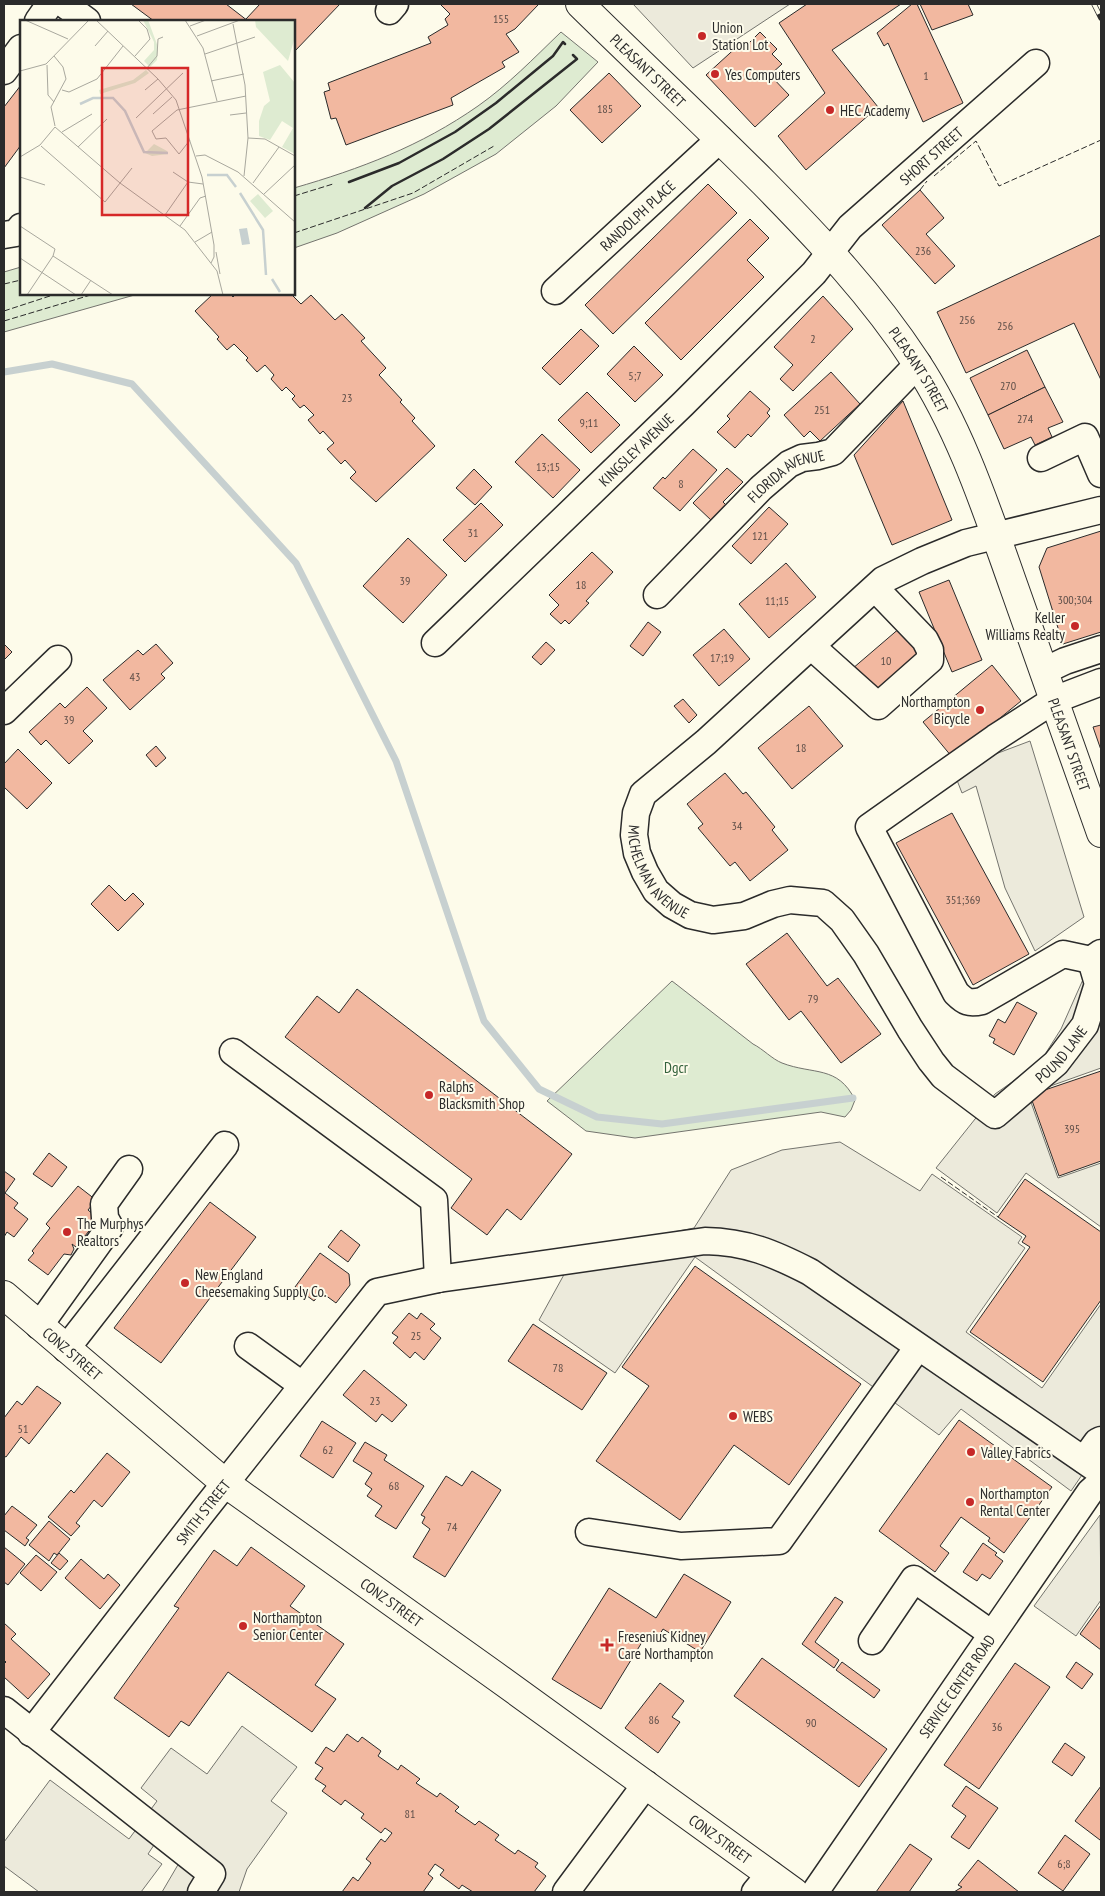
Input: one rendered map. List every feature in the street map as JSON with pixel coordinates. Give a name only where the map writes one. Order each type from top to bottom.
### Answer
[{"type":"main road","name":"PLEASANT STREET","points":[[580,4],[720,139],[831,252],[881,311],[918,364],[946,414],[969,465],[1101,833]]},
{"type":"main road","name":"CONZ STREET","points":[[4,1295],[225,1483],[646,1784],[762,1883],[794,1892]]},
{"type":"street","points":[[39,20],[50,4]]},
{"type":"street","points":[[64,4],[86,20]]},
{"type":"street","points":[[4,71],[20,49]]},
{"type":"street","name":"SHORT STREET","points":[[831,252],[850,227],[1036,63]]},
{"type":"street","name":"RANDOLPH PLACE","points":[[555,291],[720,139]]},
{"type":"street","points":[[4,235],[16,233],[20,228]]},
{"type":"street","name":"KINGSLEY AVENUE","points":[[436,643],[683,404],[814,273],[831,252]]},
{"type":"street","name":"FLORIDA AVENUE","points":[[657,595],[768,482],[789,464],[802,458],[833,452],[918,364]]},
{"type":"street","points":[[1041,458],[1086,437],[1101,474]]},
{"type":"street","name":"MICHELMAN AVENUE","points":[[996,1115],[943,1076],[910,1030],[866,954],[842,920],[823,904],[790,900],[773,904],[744,916],[713,920],[690,914],[672,905],[656,891],[645,872],[637,853],[634,835],[636,814],[643,794],[706,742],[883,580],[966,543],[1101,510]]},
{"type":"street","points":[[812,646],[878,706],[930,660],[930,650],[926,640],[875,588]]},
{"type":"street","points":[[1044,670],[1101,649]]},
{"type":"street","points":[[4,711],[58,659]]},
{"type":"street","points":[[1096,957],[1063,954],[982,1001],[972,1003],[964,1001],[956,993],[869,827],[995,738],[1054,700],[1101,682]]},
{"type":"street","name":"POUND LANE","points":[[996,1115],[1056,1063],[1085,1026],[1098,984],[1096,957]]},
{"type":"street","points":[[233,1052],[434,1200],[438,1279],[705,1241],[728,1242],[776,1255],[810,1272],[1092,1466],[1097,1442],[1101,1440]]},
{"type":"street","points":[[66,1349],[225,1145]]},
{"type":"street","points":[[39,1326],[110,1227],[105,1218],[104,1204],[129,1169]]},
{"type":"street","name":"SMITH STREET","points":[[31,1733],[225,1483],[377,1292],[438,1279]]},
{"type":"street","points":[[248,1346],[302,1385]]},
{"type":"street","points":[[589,1532],[681,1546],[779,1541],[918,1346]]},
{"type":"street","name":"SERVICE CENTER ROAD","points":[[815,1892],[1090,1492],[1101,1482]]},
{"type":"street","points":[[872,1641],[914,1579],[992,1634]]},
{"type":"street","points":[[4,1710],[212,1874],[201,1892]]},
{"type":"street","points":[[566,1892],[646,1784]]},
{"type":"green space","points":[[561,32],[598,62],[556,106],[496,154],[424,194],[337,233],[295,248],[295,188],[343,173],[412,145],[478,106],[521,71]]},
{"type":"green space","points":[[20,267],[20,295],[134,295],[4,332],[4,272]]},
{"type":"green space","name":"Dgcr","points":[[672,981],[778,1061],[793,1067],[824,1073],[841,1081],[855,1100],[851,1110],[845,1117],[821,1112],[635,1138],[586,1131],[547,1101]]},
{"type":"shaded area","name":"Union Station Lot","points":[[633,4],[790,4],[693,68]]},
{"type":"shaded area","points":[[1030,741],[1084,917],[1035,951],[1005,888],[976,786],[962,793],[953,770]]},
{"type":"shaded area","points":[[1101,972],[1101,1068],[1028,1094],[1058,1178],[1101,1163],[1101,1227],[1026,1173],[997,1213],[936,1168],[995,1094],[1042,1059],[1061,1029],[1085,975]]},
{"type":"shaded area","points":[[840,1142],[920,1191],[932,1174],[1022,1237],[1018,1243],[1025,1248],[966,1332],[1042,1388],[1101,1304],[1101,1463],[1084,1472],[1071,1491],[961,1409],[939,1435],[695,1257],[615,1373],[539,1320],[577,1251],[694,1228],[731,1170],[782,1150]]},
{"type":"shaded area","points":[[1100,1515],[1101,1600],[1076,1636],[1034,1606]]},
{"type":"shaded area","points":[[242,1726],[297,1767],[271,1801],[287,1813],[247,1869],[239,1892],[162,1892],[179,1863],[154,1845],[148,1854],[162,1864],[141,1892],[39,1892],[4,1866],[4,1842],[50,1780],[129,1839],[157,1801],[141,1788],[171,1748],[207,1774]]},
{"type":"building","points":[[131,4],[226,4],[247,20],[153,20]]},
{"type":"building","points":[[260,4],[340,4],[295,51],[295,20],[246,19]]},
{"type":"building","points":[[440,4],[538,5],[515,29],[506,34],[519,52],[502,62],[505,67],[451,98],[453,105],[346,145],[336,118],[331,119],[324,92],[330,90],[328,83],[431,43],[428,37],[448,25],[445,19],[450,14]]},
{"type":"building","points":[[807,4],[901,4],[832,50],[878,107],[806,170],[778,136],[825,93],[779,23]]},
{"type":"building","points":[[912,4],[917,4],[963,103],[923,122],[888,43],[884,46],[877,33]]},
{"type":"building","points":[[920,4],[968,4],[973,15],[932,30]]},
{"type":"building","points":[[760,32],[777,49],[772,54],[782,64],[770,75],[789,95],[755,127],[706,75],[741,43],[745,47]]},
{"type":"building","points":[[609,73],[641,106],[602,143],[570,110]]},
{"type":"building","points":[[20,86],[20,146],[4,168],[4,107]]},
{"type":"building","points":[[708,184],[737,213],[613,334],[585,305]]},
{"type":"building","points":[[920,190],[944,218],[926,234],[955,266],[935,284],[882,225]]},
{"type":"building","points":[[750,219],[769,238],[747,260],[764,277],[681,360],[645,323]]},
{"type":"building","points":[[1101,235],[1101,380],[1074,323],[966,373],[937,312]]},
{"type":"building","points":[[212,295],[231,295],[233,297],[235,295],[292,295],[301,304],[311,295],[335,320],[342,314],[365,338],[361,341],[386,368],[379,375],[402,400],[400,402],[415,418],[412,421],[435,446],[376,502],[350,478],[356,472],[345,460],[341,464],[327,449],[334,443],[323,431],[320,434],[308,420],[314,415],[304,405],[300,408],[292,399],[295,396],[286,387],[282,391],[271,379],[274,375],[265,365],[257,372],[246,360],[248,358],[234,344],[227,350],[217,339],[219,337],[195,311]]},
{"type":"building","points":[[823,296],[853,329],[793,391],[780,379],[793,365],[774,347]]},
{"type":"building","points":[[581,329],[599,346],[560,385],[542,368]]},
{"type":"building","points":[[634,346],[663,375],[635,402],[607,374]]},
{"type":"building","points":[[1027,350],[1045,387],[988,415],[970,378]]},
{"type":"building","points":[[831,372],[860,404],[820,441],[810,431],[804,437],[784,415]]},
{"type":"building","points":[[1045,387],[1063,422],[1048,428],[1052,437],[1035,445],[1031,437],[1004,449],[988,415]]},
{"type":"building","points":[[750,391],[770,409],[767,413],[770,416],[751,437],[748,434],[735,448],[717,432],[730,419],[727,416]]},
{"type":"building","points":[[587,392],[620,425],[591,453],[558,420]]},
{"type":"building","points":[[903,401],[952,520],[892,545],[854,455]]},
{"type":"building","points":[[542,434],[580,470],[553,498],[515,462]]},
{"type":"building","points":[[693,449],[717,470],[680,511],[653,488],[663,477],[665,479]]},
{"type":"building","points":[[727,468],[743,482],[723,502],[726,505],[712,521],[693,503]]},
{"type":"building","points":[[474,469],[492,487],[475,505],[456,488]]},
{"type":"building","points":[[481,503],[503,525],[465,562],[443,540]]},
{"type":"building","points":[[769,507],[788,524],[751,564],[732,546]]},
{"type":"building","points":[[1101,531],[1101,632],[1063,644],[1039,567],[1047,548]]},
{"type":"building","points":[[408,538],[447,575],[403,623],[363,586]]},
{"type":"building","points":[[592,552],[613,572],[586,601],[589,603],[569,624],[565,620],[561,624],[550,614],[559,605],[549,595]]},
{"type":"building","points":[[786,563],[816,597],[769,638],[739,604]]},
{"type":"building","points":[[949,580],[982,660],[952,672],[919,592]]},
{"type":"building","points":[[648,622],[661,632],[643,656],[630,646]]},
{"type":"building","points":[[901,627],[921,651],[872,693],[852,669]]},
{"type":"building","points":[[724,629],[750,659],[719,686],[693,655]]},
{"type":"building","points":[[546,642],[555,650],[541,665],[532,657]]},
{"type":"building","points":[[4,644],[12,652],[4,660]]},
{"type":"building","points":[[156,644],[173,663],[161,674],[165,678],[130,710],[103,680],[138,650],[143,655]]},
{"type":"building","points":[[992,665],[1021,701],[952,757],[923,722]]},
{"type":"building","points":[[87,687],[107,708],[83,731],[93,741],[69,764],[46,740],[41,745],[29,732],[60,703],[65,708]]},
{"type":"building","points":[[683,699],[697,715],[689,723],[674,706]]},
{"type":"building","points":[[809,706],[843,746],[792,789],[758,748]]},
{"type":"building","points":[[1101,725],[1101,750],[1093,727]]},
{"type":"building","points":[[156,746],[166,758],[156,767],[146,755]]},
{"type":"building","points":[[18,749],[52,783],[27,809],[4,787],[4,764]]},
{"type":"building","points":[[725,773],[743,794],[746,792],[775,827],[772,830],[788,850],[750,881],[735,862],[730,866],[698,828],[703,824],[687,804]]},
{"type":"building","points":[[952,813],[1029,954],[973,985],[896,843]]},
{"type":"building","points":[[109,885],[125,901],[133,893],[144,904],[118,931],[91,904]]},
{"type":"building","points":[[787,933],[827,986],[838,978],[881,1034],[841,1063],[801,1011],[789,1020],[746,964]]},
{"type":"building","name":"Ralphs Blacksmith Shop","points":[[357,989],[572,1154],[521,1220],[507,1209],[487,1235],[451,1208],[472,1179],[285,1037],[317,996],[339,1013]]},
{"type":"building","points":[[1017,1002],[1037,1013],[1014,1055],[993,1043],[995,1039],[989,1036],[998,1019],[1005,1023]]},
{"type":"building","points":[[1101,1071],[1101,1161],[1059,1176],[1030,1095]]},
{"type":"building","points":[[49,1153],[67,1167],[52,1187],[33,1174]]},
{"type":"building","points":[[4,1171],[15,1179],[5,1193],[18,1203],[14,1208],[28,1219],[14,1237],[7,1232],[4,1237]]},
{"type":"building","points":[[1025,1179],[1101,1232],[1101,1300],[1043,1382],[970,1332],[1030,1247],[1022,1242],[1026,1236],[998,1217]]},
{"type":"building","name":"The Murphys Realtors","points":[[78,1186],[96,1200],[88,1210],[95,1216],[91,1221],[95,1223],[85,1236],[81,1236],[82,1240],[76,1247],[72,1244],[74,1249],[71,1255],[64,1254],[48,1275],[28,1260],[34,1253],[32,1251],[50,1228],[46,1224]]},
{"type":"building","name":"New England Cheesemaking Supply Co.","points":[[210,1202],[256,1237],[161,1363],[114,1328]]},
{"type":"building","points":[[341,1230],[360,1245],[348,1262],[328,1247]]},
{"type":"building","points":[[320,1253],[349,1274],[350,1285],[336,1303],[321,1292],[314,1301],[295,1287]]},
{"type":"building","name":"WEBS","points":[[695,1266],[861,1384],[789,1485],[734,1445],[680,1520],[596,1461],[649,1386],[622,1367]]},
{"type":"building","points":[[409,1313],[417,1319],[421,1313],[435,1324],[430,1329],[441,1338],[424,1360],[415,1352],[410,1358],[393,1343],[398,1337],[392,1333]]},
{"type":"building","points":[[533,1324],[607,1373],[582,1410],[508,1361]]},
{"type":"building","points":[[364,1370],[407,1405],[392,1422],[382,1414],[376,1422],[343,1395]]},
{"type":"building","points":[[37,1386],[61,1403],[29,1444],[21,1437],[6,1457],[4,1456],[4,1418],[17,1401],[22,1405]]},
{"type":"building","name":"Northampton Rental Center","points":[[959,1420],[1052,1487],[1004,1553],[988,1541],[990,1538],[961,1517],[940,1546],[949,1553],[935,1572],[879,1531]]},
{"type":"building","points":[[322,1421],[356,1443],[333,1478],[300,1456]]},
{"type":"building","points":[[365,1442],[387,1455],[384,1460],[424,1486],[396,1529],[375,1516],[382,1506],[367,1496],[372,1489],[365,1484],[372,1473],[353,1461]]},
{"type":"building","points":[[107,1453],[130,1472],[102,1507],[94,1500],[76,1523],[80,1526],[71,1536],[48,1517],[71,1490],[74,1493]]},
{"type":"building","points":[[472,1471],[501,1490],[445,1577],[413,1557],[430,1529],[422,1523],[425,1517],[421,1515],[446,1476],[462,1486]]},
{"type":"building","points":[[12,1506],[37,1525],[26,1538],[29,1540],[25,1546],[4,1530],[4,1516]]},
{"type":"building","points":[[49,1521],[70,1539],[57,1555],[54,1553],[49,1561],[29,1545]]},
{"type":"building","points":[[983,1543],[997,1553],[995,1555],[1003,1561],[990,1579],[982,1574],[977,1581],[963,1572]]},
{"type":"building","points":[[4,1547],[25,1564],[8,1585],[4,1582]]},
{"type":"building","name":"Northampton Senior Center","points":[[251,1547],[305,1586],[290,1606],[344,1644],[315,1685],[336,1699],[312,1732],[228,1672],[189,1726],[181,1721],[169,1737],[114,1698],[179,1608],[174,1606],[214,1550],[237,1566]]},
{"type":"building","points":[[59,1553],[68,1561],[60,1570],[51,1563]]},
{"type":"building","points":[[36,1555],[57,1572],[41,1591],[20,1573]]},
{"type":"building","points":[[81,1559],[104,1579],[108,1574],[120,1585],[100,1609],[65,1578]]},
{"type":"building","name":"Fresenius Kidney Care Northampton","points":[[684,1574],[731,1602],[700,1652],[663,1629],[657,1639],[647,1634],[601,1709],[552,1679],[609,1588],[656,1618]]},
{"type":"building","points":[[835,1597],[843,1602],[815,1642],[839,1660],[834,1668],[802,1644]]},
{"type":"building","points":[[1101,1605],[1101,1650],[1080,1634]]},
{"type":"building","points":[[4,1623],[16,1634],[11,1639],[50,1674],[28,1699],[4,1677],[4,1664],[6,1662],[4,1660]]},
{"type":"building","points":[[762,1658],[887,1749],[859,1787],[734,1696]]},
{"type":"building","points":[[842,1662],[880,1690],[874,1698],[836,1670]]},
{"type":"building","points":[[1076,1662],[1093,1674],[1082,1689],[1066,1677]]},
{"type":"building","points":[[1015,1663],[1050,1687],[979,1789],[944,1765]]},
{"type":"building","points":[[660,1683],[684,1701],[672,1717],[680,1722],[658,1753],[625,1728]]},
{"type":"building","points":[[347,1734],[358,1742],[362,1737],[381,1751],[378,1756],[398,1770],[401,1765],[420,1779],[416,1783],[437,1797],[440,1793],[459,1807],[455,1811],[475,1825],[479,1821],[499,1835],[495,1840],[515,1854],[518,1850],[538,1863],[535,1867],[546,1876],[534,1892],[473,1892],[462,1885],[459,1889],[440,1875],[444,1870],[435,1864],[428,1874],[433,1878],[423,1892],[342,1892],[353,1877],[358,1881],[371,1863],[366,1859],[381,1839],[385,1842],[392,1833],[385,1828],[381,1833],[361,1818],[364,1814],[345,1800],[341,1805],[322,1791],[326,1786],[315,1779],[323,1768],[315,1763],[326,1747],[334,1752]]},
{"type":"building","points":[[1065,1743],[1085,1757],[1072,1776],[1052,1762]]},
{"type":"building","points":[[966,1786],[998,1808],[969,1849],[951,1837],[966,1816],[952,1806]]},
{"type":"building","points":[[1101,1786],[1101,1837],[1100,1840],[1075,1821]]},
{"type":"building","points":[[1065,1835],[1090,1854],[1063,1891],[1038,1873]]},
{"type":"building","points":[[910,1844],[932,1859],[909,1892],[876,1892]]},
{"type":"building","points":[[978,1860],[1019,1892],[954,1892],[962,1887],[958,1885]]},
{"type":"waterway","points":[[4,372],[52,364],[132,384],[296,563],[396,761],[484,1021],[539,1089],[597,1117],[662,1124],[853,1098]]},
{"type":"railway","points":[[1094,4],[1101,18]]},
{"type":"fence","points":[[934,176],[976,141],[999,186],[1101,140]]},
{"type":"fence","points":[[295,233],[413,193],[494,146]]},
{"type":"fence","points":[[920,190],[927,181]]},
{"type":"fence","points":[[295,196],[333,184]]},
{"type":"fence","points":[[4,284],[20,280]]},
{"type":"fence","points":[[4,311],[53,295]]},
{"type":"fence","points":[[4,321],[91,295]]},
{"type":"fence","points":[[941,1177],[998,1217]]},
{"type":"wall","points":[[349,182],[399,163],[455,132],[496,103],[553,56],[563,42],[565,44]]},
{"type":"wall","points":[[365,208],[392,186],[443,159],[489,129],[577,59],[573,55]]},
{"type":"place","name":"Union Station Lot","points":[[702,36]]},
{"type":"place","name":"Yes Computers","points":[[715,74]]},
{"type":"place","name":"HEC Academy","points":[[830,110]]},
{"type":"place","name":"Keller Williams Realty","points":[[1075,626]]},
{"type":"place","name":"Northampton Bicycle","points":[[980,710]]},
{"type":"place","name":"Ralphs Blacksmith Shop","points":[[429,1095]]},
{"type":"place","name":"The Murphys Realtors","points":[[67,1232]]},
{"type":"place","name":"New England Cheesemaking Supply Co.","points":[[185,1283]]},
{"type":"place","name":"WEBS","points":[[733,1416]]},
{"type":"place","name":"Valley Fabrics","points":[[971,1452]]},
{"type":"place","name":"Northampton Rental Center","points":[[970,1502]]},
{"type":"place","name":"Northampton Senior Center","points":[[243,1626]]},
{"type":"place","name":"Fresenius Kidney Care Northampton","points":[[607,1645]]}]
